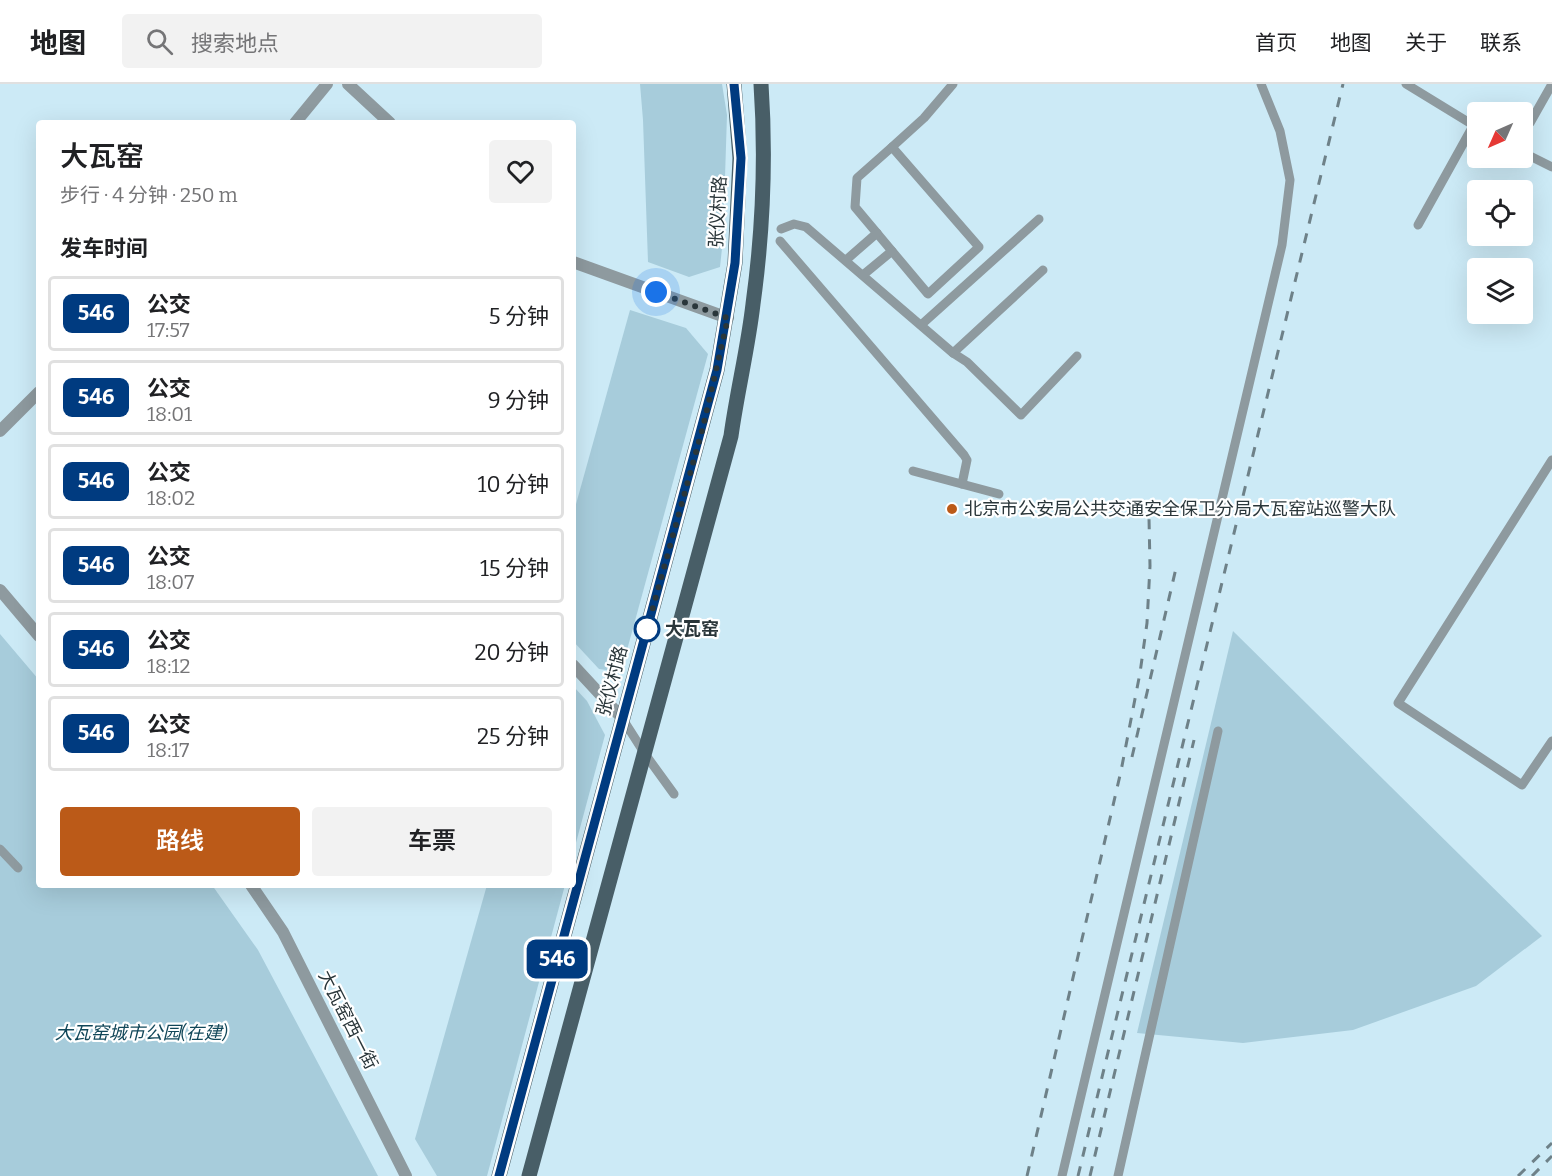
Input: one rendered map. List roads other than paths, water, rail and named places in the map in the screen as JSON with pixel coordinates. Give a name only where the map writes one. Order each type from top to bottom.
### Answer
[{"type":"main road","name":"张仪村路","points":[[499,1176],[703,427],[728,318],[735,263],[741,158],[734,84]]},
{"type":"main road","points":[[529,1176],[731,436],[753,305],[762,215],[764,123],[761,84]]},
{"type":"street","points":[[298,120],[327,84]]},
{"type":"street","points":[[348,84],[387,120]]},
{"type":"street","points":[[892,147],[979,247],[928,294],[855,207],[857,178],[924,118],[954,84]]},
{"type":"street","points":[[1062,1176],[1282,245],[1290,180],[1280,131],[1261,84]]},
{"type":"street","points":[[1406,84],[1467,122]]},
{"type":"street","points":[[1533,118],[1552,84]]},
{"type":"street","points":[[1418,225],[1467,141]]},
{"type":"street","points":[[1533,158],[1552,167]]},
{"type":"street","points":[[921,325],[1039,219]]},
{"type":"street","points":[[781,229],[794,224],[806,227],[953,353],[967,362],[1021,415],[1077,356]]},
{"type":"street","points":[[846,260],[877,233]]},
{"type":"street","points":[[780,241],[964,454],[967,460],[962,484]]},
{"type":"street","points":[[863,275],[892,250]]},
{"type":"street","points":[[576,263],[728,318]]},
{"type":"street","points":[[953,353],[1043,270]]},
{"type":"street","points":[[0,431],[36,395]]},
{"type":"street","points":[[1552,460],[1398,703],[1522,785],[1552,741]]},
{"type":"street","points":[[913,471],[999,494]]},
{"type":"street","points":[[0,590],[36,632]]},
{"type":"street","points":[[576,668],[622,718],[674,794]]},
{"type":"street","points":[[1118,1176],[1218,731]]},
{"type":"street","points":[[0,849],[18,868]]},
{"type":"street","name":"大瓦窑西一街","points":[[252,888],[283,932],[406,1176]]},
{"type":"railway","points":[[1078,1176],[1343,84]]},
{"type":"railway","points":[[1027,1176],[1121,771],[1140,673],[1147,623],[1150,566],[1149,518]]},
{"type":"railway","points":[[1132,757],[1177,564]]},
{"type":"railway","points":[[1090,1176],[1194,740]]},
{"type":"railway","points":[[1518,1176],[1552,1143]]},
{"type":"railway","points":[[1532,1176],[1552,1156]]},
{"type":"place","name":"北京市公安局公共交通安全保卫分局大瓦窑站巡警大队","points":[[952,509]]},
{"type":"place","name":"大瓦窑","points":[[647,629]]},
{"type":"park label","name":"大瓦窑城市公园(在建)","points":[[141,1033]]}]
